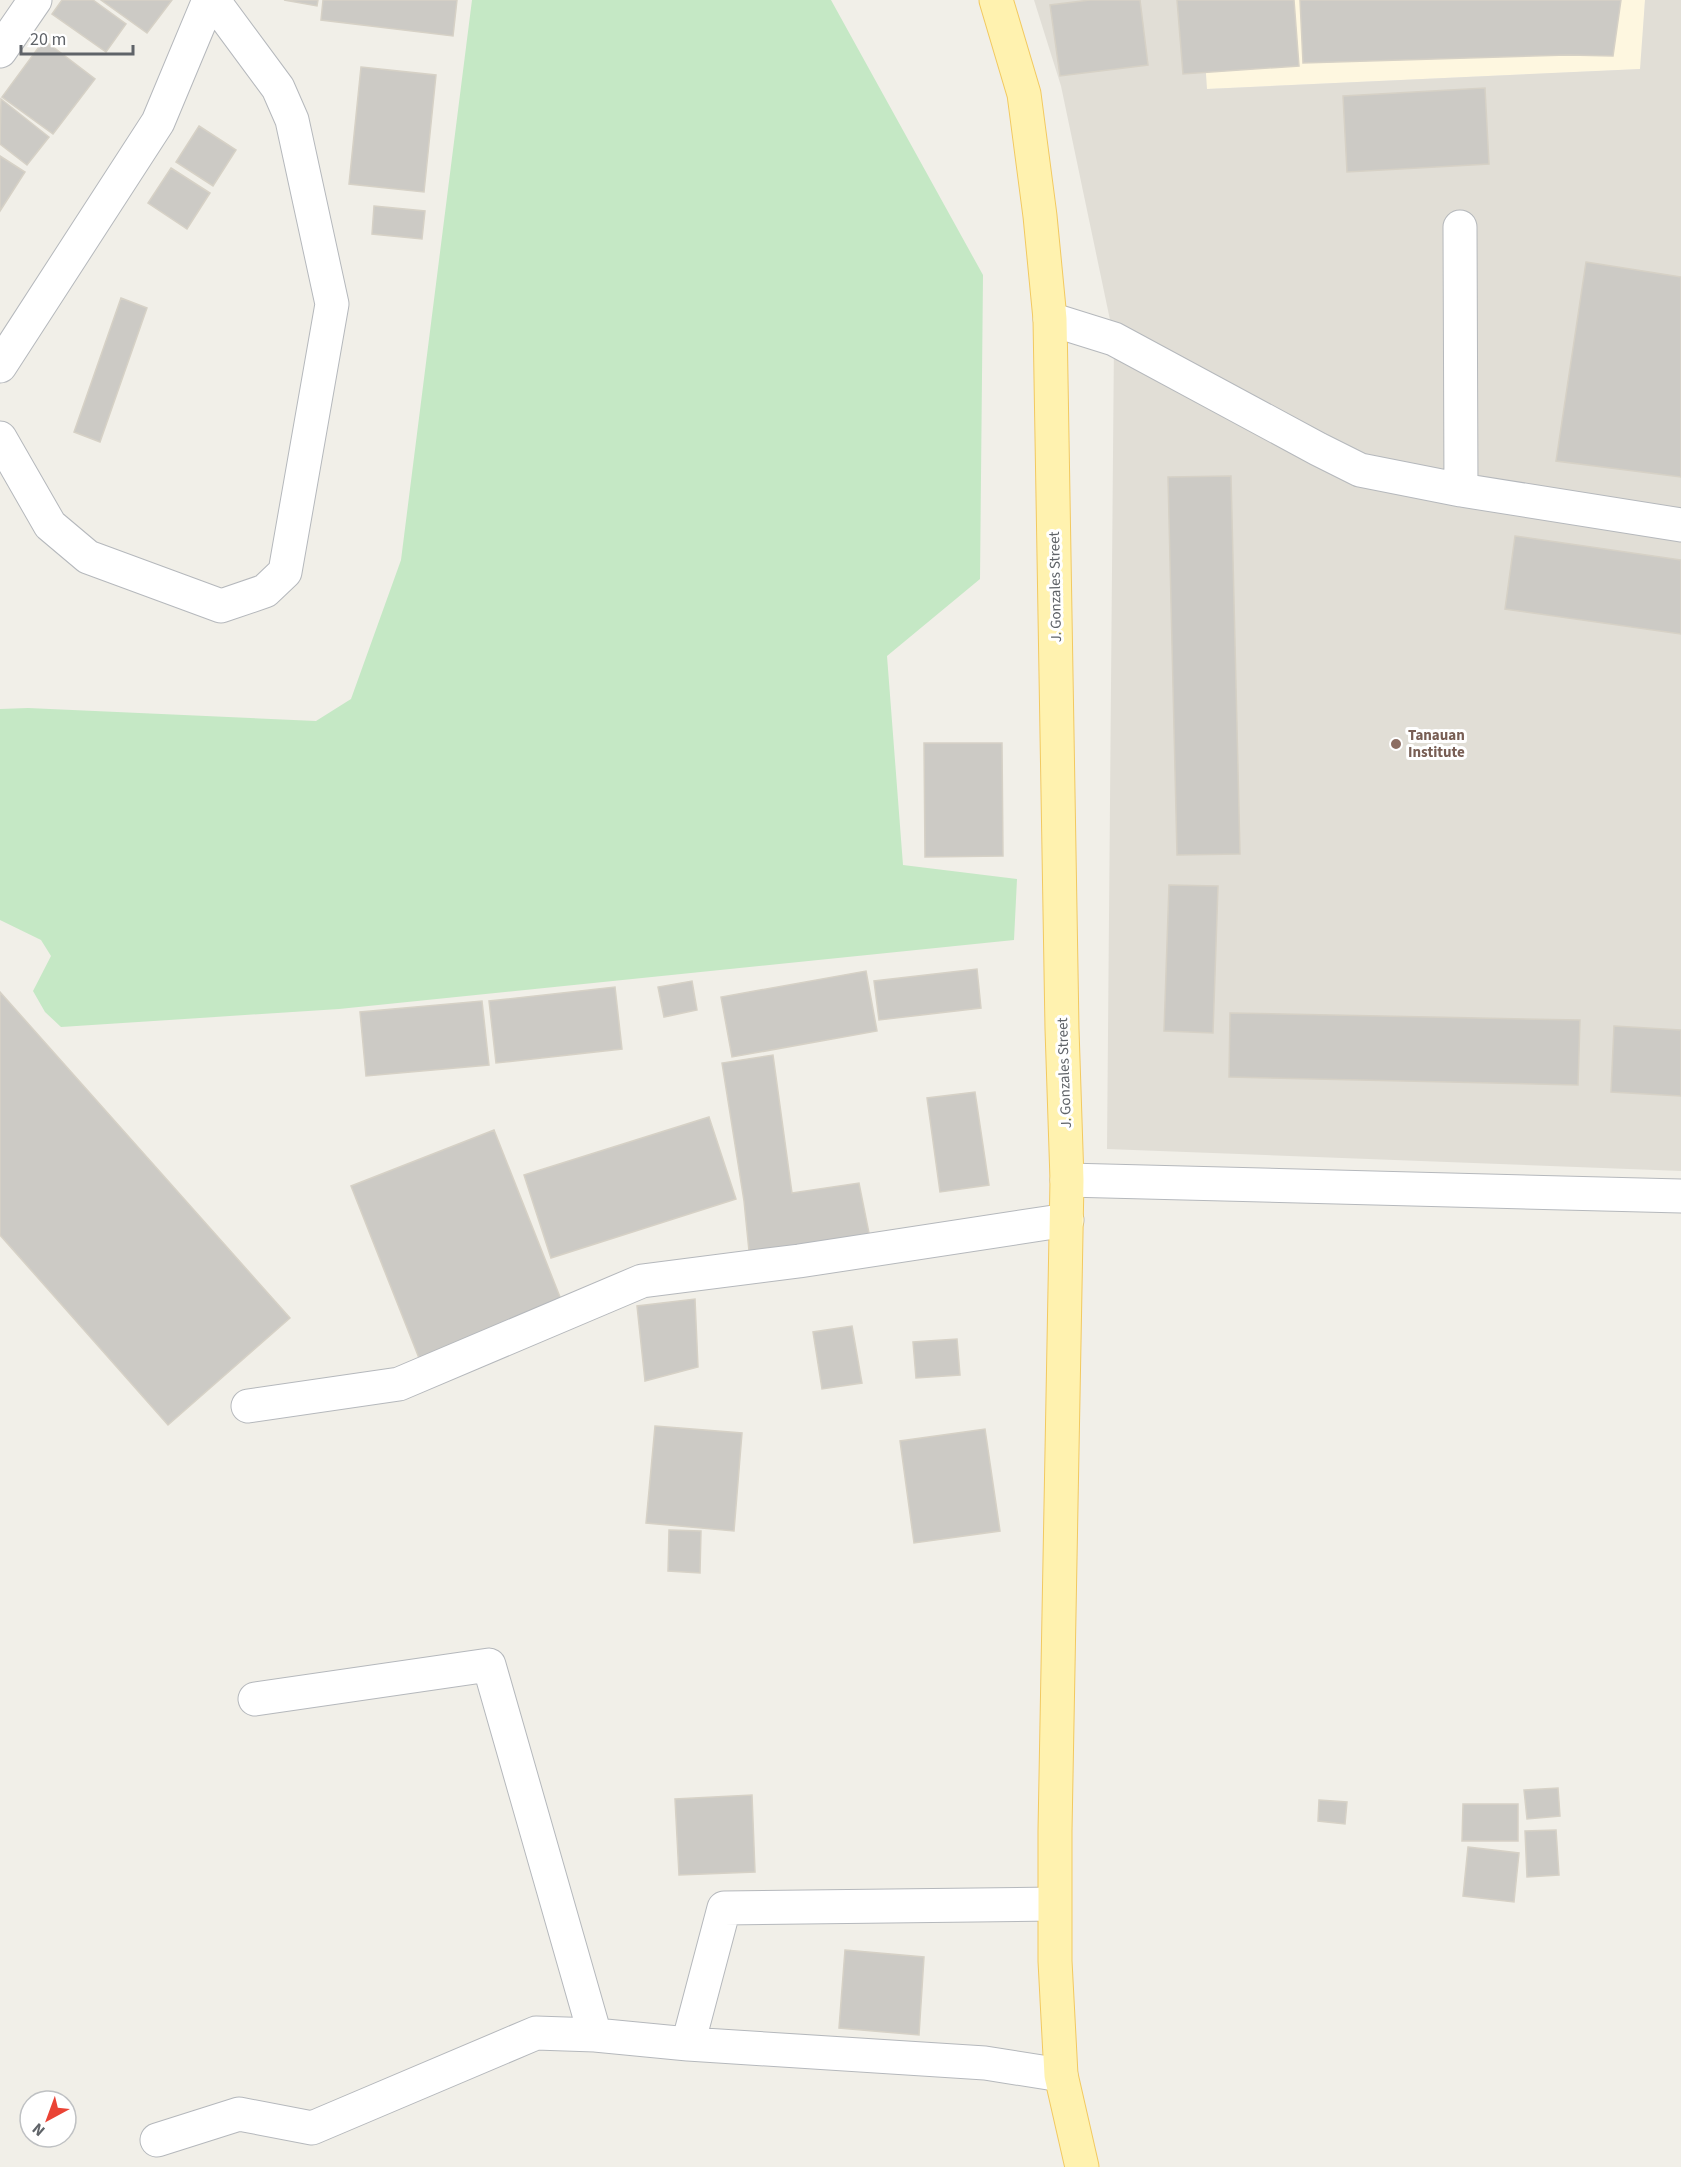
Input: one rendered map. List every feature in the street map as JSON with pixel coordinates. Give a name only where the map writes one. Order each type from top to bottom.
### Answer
[{"type":"main road","name":"J. Gonzales Street","points":[[996,0],[1024,94],[1040,216],[1050,319],[1062,1018],[1067,1180],[1054,1904],[1061,2074],[1082,2167]]},
{"type":"street","points":[[0,51],[35,0]]},
{"type":"street","points":[[0,366],[158,122],[211,0],[278,88],[292,120],[333,304],[285,572],[266,591],[221,606],[88,557],[50,525],[0,438]]},
{"type":"street","points":[[1460,227],[1461,490]]},
{"type":"street","points":[[1050,319],[1113,339],[1360,470],[1461,490],[1681,525]]},
{"type":"street","points":[[1067,1180],[1681,1196]]},
{"type":"street","points":[[248,1406],[399,1384],[642,1281],[799,1261],[1067,1220]]},
{"type":"street","points":[[255,1699],[489,1665],[595,2035]]},
{"type":"street","points":[[688,2044],[724,1908],[1054,1904]]},
{"type":"street","points":[[157,2140],[239,2114],[312,2128],[536,2033],[595,2035],[688,2044],[985,2063],[1061,2074]]},
{"type":"shaded area","name":"Tanauan Institute","points":[[1034,0],[1201,0],[1207,89],[1640,69],[1645,0],[1681,0],[1681,1171],[1107,1149],[1114,339],[1061,86]]},
{"type":"shaded area","points":[[1201,0],[1645,0],[1641,69],[1206,89]]},
{"type":"green space","points":[[472,0],[831,0],[983,275],[980,579],[887,656],[903,865],[1017,879],[1014,940],[339,1009],[61,1027],[45,1012],[33,991],[51,956],[41,940],[0,920],[0,709],[28,708],[316,721],[351,699],[401,560]]},
{"type":"building","points":[[62,0],[93,0],[126,24],[106,52],[52,14]]},
{"type":"building","points":[[101,0],[172,0],[147,33]]},
{"type":"building","points":[[284,0],[318,0],[317,6]]},
{"type":"building","points":[[323,0],[457,0],[453,36],[321,20]]},
{"type":"building","points":[[1090,0],[1140,0],[1148,65],[1060,76],[1050,5]]},
{"type":"building","points":[[1177,0],[1294,0],[1299,66],[1183,74]]},
{"type":"building","points":[[1300,0],[1621,0],[1613,56],[1568,55],[1303,63]]},
{"type":"building","points":[[44,40],[95,79],[53,134],[2,97]]},
{"type":"building","points":[[361,67],[436,75],[424,192],[349,184]]},
{"type":"building","points":[[1485,88],[1489,164],[1347,172],[1343,96]]},
{"type":"building","points":[[1,99],[49,137],[27,165],[0,144]]},
{"type":"building","points":[[199,126],[236,150],[213,186],[176,162]]},
{"type":"building","points":[[0,156],[25,172],[0,211]]},
{"type":"building","points":[[171,168],[210,193],[187,229],[148,203]]},
{"type":"building","points":[[374,206],[425,211],[422,239],[372,234]]},
{"type":"building","points":[[1586,262],[1681,277],[1681,477],[1556,461]]},
{"type":"building","points":[[121,298],[147,308],[100,442],[74,432]]},
{"type":"building","points":[[1231,476],[1240,854],[1177,855],[1168,477]]},
{"type":"building","points":[[1515,536],[1681,560],[1681,634],[1505,609]]},
{"type":"building","points":[[924,743],[1002,743],[1003,856],[925,857]]},
{"type":"building","points":[[1169,885],[1218,886],[1213,1033],[1164,1031]]},
{"type":"building","points":[[977,969],[981,1008],[879,1020],[874,981]]},
{"type":"building","points":[[866,971],[877,1031],[732,1057],[721,997]]},
{"type":"building","points":[[692,981],[697,1010],[664,1017],[658,987]]},
{"type":"building","points":[[615,987],[622,1049],[496,1063],[489,1001]]},
{"type":"building","points":[[0,992],[290,1318],[168,1425],[0,1235]]},
{"type":"building","points":[[482,1001],[489,1065],[366,1076],[360,1012]]},
{"type":"building","points":[[1230,1013],[1580,1020],[1578,1085],[1229,1077]]},
{"type":"building","points":[[1614,1026],[1681,1030],[1681,1096],[1611,1092]]},
{"type":"building","points":[[773,1055],[792,1193],[859,1183],[871,1243],[750,1261],[744,1201],[722,1063]]},
{"type":"building","points":[[975,1092],[989,1185],[940,1192],[927,1098]]},
{"type":"building","points":[[709,1117],[736,1199],[551,1258],[524,1175]]},
{"type":"building","points":[[494,1130],[562,1302],[419,1358],[351,1186]]},
{"type":"building","points":[[695,1299],[698,1367],[645,1381],[637,1306]]},
{"type":"building","points":[[852,1326],[862,1383],[822,1389],[813,1332]]},
{"type":"building","points":[[957,1339],[960,1375],[916,1378],[913,1342]]},
{"type":"building","points":[[655,1426],[742,1433],[734,1531],[646,1523]]},
{"type":"building","points":[[985,1429],[1000,1531],[914,1543],[900,1441]]},
{"type":"building","points":[[669,1530],[701,1531],[700,1573],[668,1571]]},
{"type":"building","points":[[1558,1788],[1560,1816],[1527,1819],[1524,1790]]},
{"type":"building","points":[[752,1795],[755,1872],[679,1875],[675,1799]]},
{"type":"building","points":[[1319,1800],[1347,1802],[1345,1824],[1318,1821]]},
{"type":"building","points":[[1463,1804],[1518,1804],[1518,1841],[1462,1841]]},
{"type":"building","points":[[1556,1830],[1559,1875],[1527,1877],[1525,1831]]},
{"type":"building","points":[[1468,1847],[1519,1853],[1514,1902],[1463,1896]]},
{"type":"building","points":[[845,1950],[924,1957],[919,2035],[839,2028]]},
{"type":"place","name":"Tanauan Institute","points":[[1396,744]]}]
